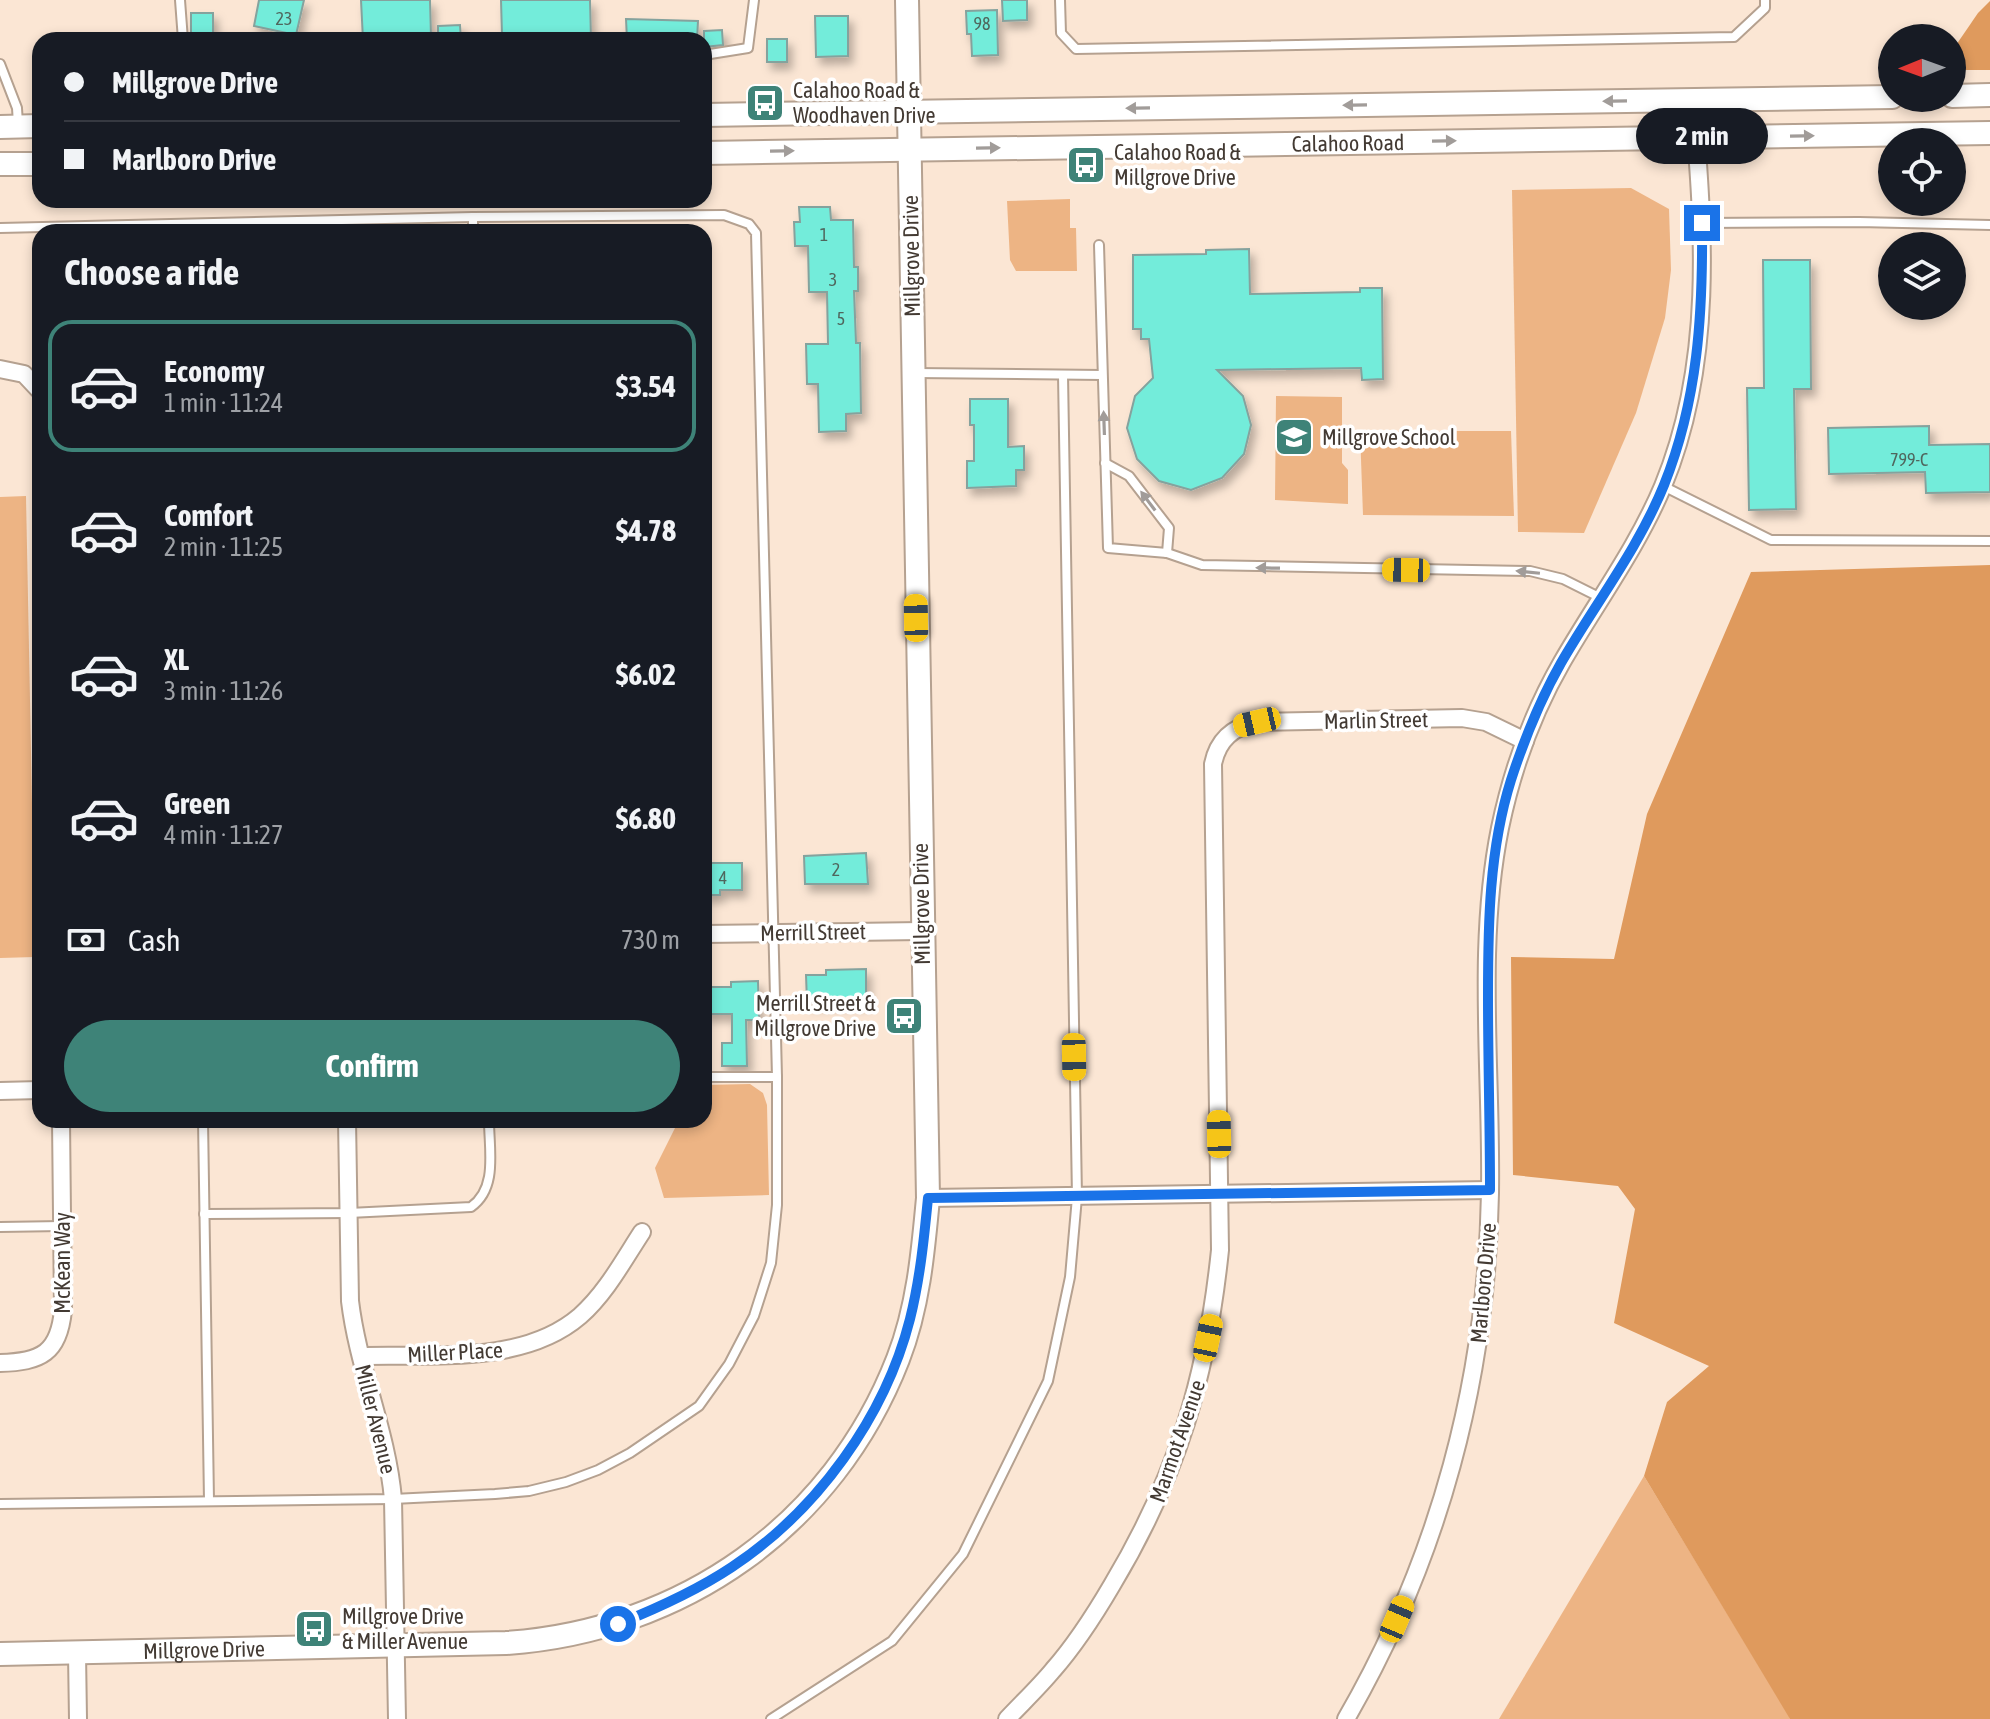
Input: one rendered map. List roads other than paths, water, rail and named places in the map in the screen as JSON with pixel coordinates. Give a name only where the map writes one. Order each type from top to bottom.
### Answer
[{"type":"main road","name":"Millgrove Drive","points":[[0,1654],[395,1647],[534,1641],[618,1624],[698,1589],[769,1540],[814,1495],[852,1447],[877,1404],[898,1359],[910,1321],[919,1282],[928,1198],[907,0]]},
{"type":"main road","points":[[1966,96],[1990,95]]},
{"type":"main road","name":"Calahoo Road","points":[[712,115],[1878,97]]},
{"type":"main road","name":"Calahoo Road","points":[[712,153],[1990,133]]},
{"type":"main road","points":[[0,164],[32,164]]},
{"type":"street","name":"Marlboro Drive","points":[[1346,1719],[1385,1646],[1421,1565],[1449,1480],[1484,1315],[1490,1190],[1488,940],[1491,883],[1510,784],[1525,741],[1560,664],[1635,543],[1663,486],[1684,427],[1701,333],[1702,223],[1693,100]]},
{"type":"street","points":[[0,369],[24,374],[32,382]]},
{"type":"street","name":"Marlin Street","points":[[1226,736],[1241,726],[1257,722],[1462,718],[1486,722],[1525,741]]},
{"type":"street","name":"Marmot Avenue","points":[[1007,1719],[1054,1670],[1093,1616],[1158,1501],[1194,1399],[1213,1314],[1220,1250],[1220,1194],[1213,764],[1216,749],[1226,736]]},
{"type":"street","name":"Merrill Street","points":[[712,934],[921,931]]},
{"type":"street","points":[[0,1091],[32,1090]]},
{"type":"street","name":"McKean Way","points":[[0,1363],[37,1358],[49,1351],[61,1334],[61,1128]]},
{"type":"street","name":"Miller Avenue","points":[[347,1128],[350,1301],[388,1458],[393,1499],[397,1719]]},
{"type":"street","points":[[928,1198],[1490,1190]]},
{"type":"street","name":"Miller Place","points":[[361,1356],[497,1351],[523,1347],[543,1339],[563,1329],[604,1291],[642,1232]]},
{"type":"street","points":[[77,1653],[78,1719]]},
{"type":"lane","points":[[180,0],[182,32]]},
{"type":"lane","points":[[712,54],[748,48],[754,0]]},
{"type":"lane","points":[[1060,0],[1061,33],[1076,49],[1734,37],[1765,8],[1765,0]]},
{"type":"lane","points":[[1,67],[17,108],[19,127]]},
{"type":"lane","points":[[0,1504],[393,1499],[529,1491],[566,1482],[630,1453],[699,1406],[729,1364],[754,1316],[771,1263],[777,1205],[777,1077],[759,242],[756,233],[749,224],[724,215],[473,217],[289,224]]},
{"type":"lane","points":[[473,217],[473,224]]},
{"type":"lane","points":[[1702,223],[1990,225]]},
{"type":"lane","points":[[0,228],[32,228]]},
{"type":"lane","points":[[1099,245],[1108,548],[1167,553],[1202,565],[1530,571],[1563,579],[1601,598]]},
{"type":"lane","points":[[913,373],[1102,375]]},
{"type":"lane","points":[[771,1719],[892,1641],[963,1554],[1048,1381],[1070,1277],[1077,1197],[1063,375]]},
{"type":"lane","points":[[1105,463],[1129,476],[1169,528],[1167,553]]},
{"type":"lane","points":[[1663,486],[1771,540],[1990,541]]},
{"type":"lane","points":[[712,1077],[777,1077]]},
{"type":"lane","points":[[203,1128],[209,1500]]},
{"type":"lane","points":[[204,1214],[349,1213],[471,1207],[486,1193],[489,1182],[489,1128]]},
{"type":"lane","points":[[0,1227],[63,1226]]},
{"type":"place","name":"Calahoo Road & Woodhaven Drive","points":[[765,103]]},
{"type":"place","name":"Calahoo Road & Millgrove Drive","points":[[1086,165]]},
{"type":"place","name":"Millgrove School","points":[[1294,437]]},
{"type":"place","name":"Merrill Street & Millgrove Drive","points":[[904,1016]]},
{"type":"place","name":"Millgrove Drive & Miller Avenue","points":[[314,1629]]}]
